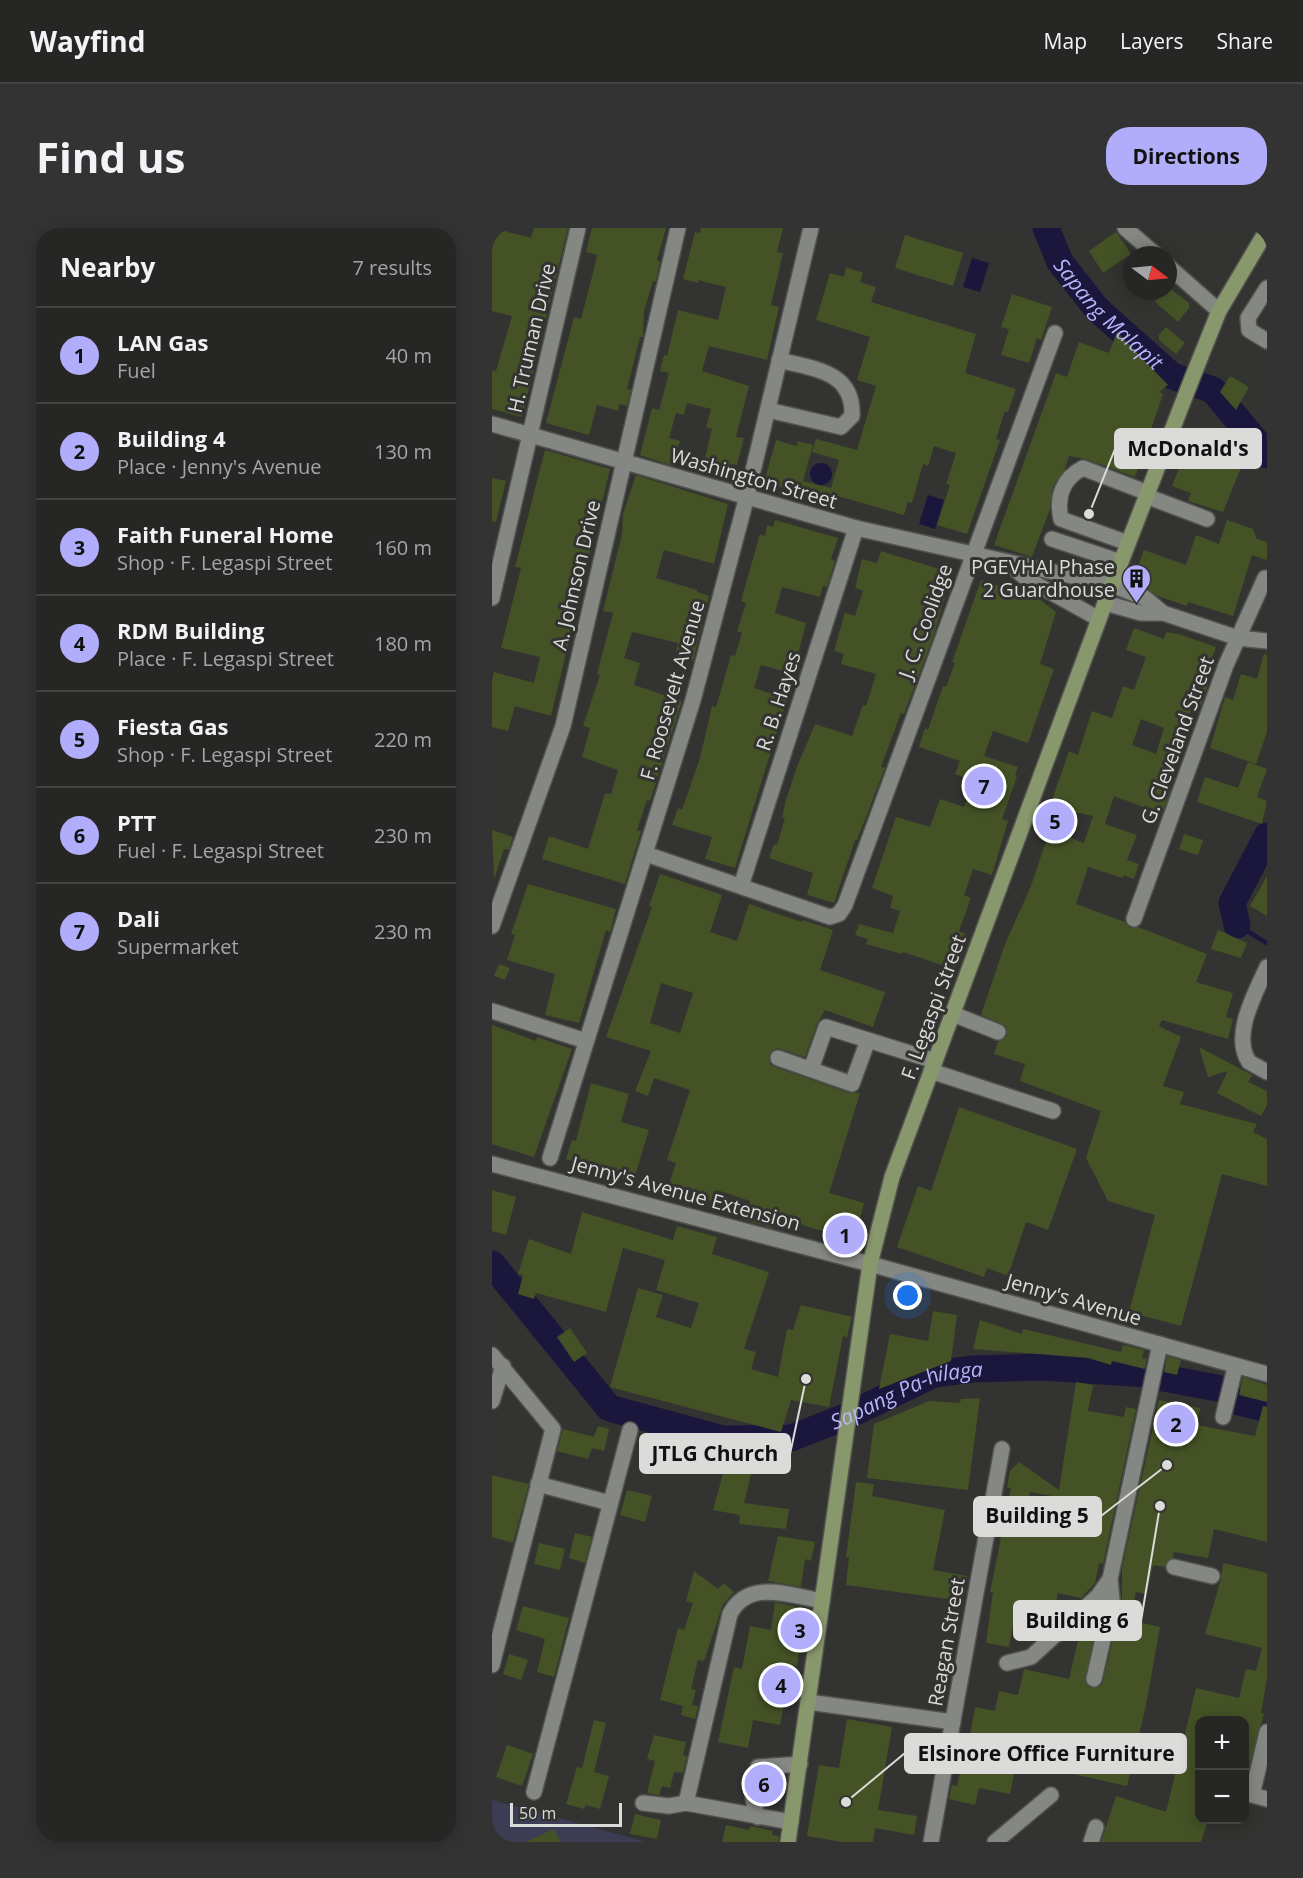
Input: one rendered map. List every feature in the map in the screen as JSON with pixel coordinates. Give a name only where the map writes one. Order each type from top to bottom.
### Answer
[{"type":"main road","name":"F. Legaspi Street","points":[[788,1842],[870,1264],[892,1177],[1105,603],[1219,311],[1267,230]]},
{"type":"street","name":"H. Truman Drive","points":[[492,598],[579,228]]},
{"type":"street","name":"A. Johnson Drive","points":[[492,926],[558,744],[678,228]]},
{"type":"street","name":"F. Roosevelt Avenue","points":[[550,1158],[693,700],[747,496],[811,228]]},
{"type":"street","points":[[1125,228],[1146,246]]},
{"type":"street","points":[[1177,274],[1219,311]]},
{"type":"street","points":[[1267,288],[1248,318],[1249,330],[1267,341]]},
{"type":"street","name":"J. C. Coolidge","points":[[741,886],[830,917],[839,914],[845,905],[1055,333]]},
{"type":"street","points":[[768,410],[841,427],[852,416],[853,400],[842,382],[821,371],[779,360]]},
{"type":"street","name":"Washington Street","points":[[492,424],[856,528],[1112,585],[1145,598],[1163,613]]},
{"type":"street","points":[[1128,543],[1061,519],[1059,504],[1062,490],[1070,476],[1083,468],[1207,519]]},
{"type":"street","name":"R. B. Hayes","points":[[741,886],[856,528]]},
{"type":"street","points":[[1052,539],[1121,562]]},
{"type":"street","name":"Washington Street","points":[[1008,563],[1027,579],[1099,619]]},
{"type":"street","points":[[1067,600],[1064,586],[1075,578]]},
{"type":"street","name":"G. Cleveland Street","points":[[1134,919],[1238,638],[1265,578]]},
{"type":"street","name":"Washington Street","points":[[1105,603],[1141,613],[1163,613],[1238,638],[1267,641]]},
{"type":"street","points":[[646,854],[741,886]]},
{"type":"street","points":[[1267,967],[1247,1016],[1242,1043],[1249,1062],[1267,1072]]},
{"type":"street","points":[[492,1011],[586,1041]]},
{"type":"street","points":[[952,1014],[998,1032]]},
{"type":"street","points":[[812,1069],[826,1027],[868,1040],[1053,1111]]},
{"type":"street","points":[[778,1058],[852,1084],[868,1040]]},
{"type":"street","name":"Jenny's Avenue Extension","points":[[492,1164],[870,1264]]},
{"type":"street","name":"Jenny's Avenue","points":[[870,1264],[1160,1344],[1235,1368],[1267,1374]]},
{"type":"street","points":[[1095,1679],[1112,1599],[1110,1579],[1160,1344]]},
{"type":"street","points":[[492,1355],[553,1429],[492,1665]]},
{"type":"street","points":[[492,1401],[503,1366]]},
{"type":"street","points":[[1223,1417],[1235,1368]]},
{"type":"street","points":[[534,1792],[630,1430]]},
{"type":"street","name":"Reagan Street","points":[[931,1842],[1002,1449]]},
{"type":"street","points":[[538,1484],[610,1503]]},
{"type":"street","points":[[1174,1567],[1212,1576]]},
{"type":"street","points":[[1007,1663],[1031,1657],[1098,1596],[1110,1579]]},
{"type":"street","points":[[686,1803],[730,1614],[736,1602],[753,1592],[822,1601]]},
{"type":"street","points":[[808,1702],[953,1722]]},
{"type":"street","points":[[1267,1732],[1252,1796],[1267,1799]]},
{"type":"street","points":[[758,1817],[752,1802],[752,1787],[758,1767],[800,1764]]},
{"type":"street","points":[[995,1842],[1051,1795]]},
{"type":"street","points":[[643,1803],[669,1806],[686,1803],[791,1822]]},
{"type":"street","points":[[1091,1842],[1096,1827]]},
{"type":"shaded area","points":[[972,258],[989,263],[980,292],[963,287]]},
{"type":"shaded area","points":[[821,463],[829,466],[832,474],[829,482],[821,485],[813,482],[810,474],[813,466]]},
{"type":"shaded area","points":[[928,495],[944,500],[935,529],[919,524]]},
{"type":"shaded area","points":[[492,1800],[625,1836],[646,1842],[492,1842]]},
{"type":"building","points":[[534,228],[568,228],[522,417],[492,409],[492,370],[496,371],[512,316],[492,311],[492,248],[497,229],[531,238]]},
{"type":"building","points":[[592,228],[666,228],[657,260],[660,261],[656,281],[653,281],[644,311],[643,337],[640,337],[627,389],[631,390],[627,406],[619,404],[618,411],[597,405],[589,435],[546,423],[574,317],[581,319],[594,269],[597,255],[586,252]]},
{"type":"building","points":[[701,228],[783,228],[777,252],[783,253],[771,305],[779,307],[767,360],[709,346],[702,371],[749,386],[736,437],[744,438],[737,465],[732,464],[730,472],[721,470],[719,475],[702,470],[712,429],[706,427],[711,409],[687,403],[684,415],[676,413],[669,438],[680,441],[673,466],[640,455],[652,408],[659,410],[669,373],[660,371],[664,355],[667,356],[678,310],[718,320],[726,287],[683,279],[695,232],[700,233]]},
{"type":"building","points":[[1116,232],[1126,246],[1123,246],[1123,259],[1103,273],[1089,251]]},
{"type":"building","points":[[905,235],[963,253],[953,286],[895,268]]},
{"type":"building","points":[[846,267],[863,273],[860,282],[876,287],[871,302],[976,334],[965,373],[1016,389],[1008,412],[1005,411],[996,439],[1000,440],[967,534],[937,525],[950,485],[946,484],[956,453],[934,446],[928,466],[923,464],[912,503],[908,502],[904,515],[831,494],[829,504],[784,492],[785,488],[764,482],[776,440],[796,446],[798,441],[813,445],[803,481],[831,488],[839,460],[812,452],[816,439],[857,450],[876,386],[857,380],[870,337],[816,320],[830,273],[844,277]]},
{"type":"building","points":[[1012,294],[1052,307],[1041,340],[1037,338],[1029,363],[1001,355],[1009,329],[1001,327]]},
{"type":"building","points":[[1177,294],[1189,303],[1189,308],[1178,322],[1155,302],[1157,300],[1177,300]]},
{"type":"building","points":[[1166,327],[1185,343],[1176,354],[1159,340],[1159,335]]},
{"type":"building","points":[[1117,332],[1168,385],[1159,392],[1163,394],[1135,477],[1086,459],[1069,456],[1065,469],[1053,486],[1050,509],[1032,557],[994,545],[1056,373],[1067,377],[1079,342],[1109,353]]},
{"type":"building","points":[[1230,376],[1249,387],[1236,410],[1220,392]]},
{"type":"building","points":[[545,450],[610,469],[551,716],[515,706],[508,731],[492,727],[492,680],[494,672],[534,683],[540,657],[501,648],[521,568],[515,567]]},
{"type":"building","points":[[1208,451],[1242,465],[1223,512],[1188,501],[1191,493],[1172,486],[1184,456],[1203,464]]},
{"type":"building","points":[[636,475],[728,504],[714,564],[664,550],[656,578],[697,590],[709,596],[693,661],[675,657],[678,643],[632,632],[624,658],[640,663],[634,685],[682,701],[650,801],[647,800],[637,830],[641,831],[625,884],[542,859],[549,836],[588,849],[605,793],[611,794],[618,770],[582,757],[590,728],[583,726],[600,675],[597,674],[613,613],[603,611],[622,534],[623,514]]},
{"type":"building","points":[[492,478],[506,481],[496,522],[492,521]]},
{"type":"building","points":[[775,520],[838,538],[831,559],[835,561],[827,587],[823,586],[820,597],[782,587],[775,613],[806,623],[793,674],[761,665],[754,688],[787,699],[735,868],[705,859],[712,837],[672,825],[678,808],[682,810],[700,758],[712,706],[716,707],[731,655],[735,656],[742,633],[737,631],[746,603],[741,601],[760,534],[765,536],[767,525],[773,527]]},
{"type":"building","points":[[1227,520],[1253,529],[1257,539],[1267,542],[1267,560],[1252,555],[1233,616],[1188,602],[1187,606],[1158,596],[1133,580],[1144,550],[1186,565],[1196,535],[1219,544]]},
{"type":"building","points":[[881,551],[952,573],[933,638],[904,714],[901,713],[881,767],[885,768],[857,840],[855,840],[834,903],[807,895],[813,873],[769,858],[774,844],[777,845],[785,818],[782,817],[786,800],[815,724],[852,736],[863,705],[866,706],[876,674],[841,664],[844,654],[834,651],[845,613],[855,616],[863,591],[855,588],[862,559],[877,563]]},
{"type":"building","points":[[981,580],[1038,598],[1056,612],[1040,664],[1054,669],[1028,743],[993,731],[984,756],[1018,767],[1015,775],[1017,776],[1002,819],[1008,821],[992,875],[973,869],[964,895],[971,898],[959,931],[966,934],[954,969],[903,952],[902,954],[866,944],[868,939],[855,935],[859,924],[893,933],[900,911],[890,908],[893,896],[872,888],[896,817],[930,827],[940,799],[964,807],[974,781],[955,774],[960,761],[919,747],[925,728],[928,730],[943,686],[946,687],[955,663],[952,662]]},
{"type":"building","points":[[1134,628],[1164,639],[1166,632],[1179,634],[1216,647],[1203,684],[1208,685],[1200,709],[1192,707],[1163,786],[1171,789],[1162,814],[1114,796],[1105,824],[1137,835],[1127,860],[1139,864],[1134,879],[1124,875],[1123,878],[1088,867],[1076,904],[1125,922],[1130,928],[1138,927],[1207,954],[1196,982],[1233,993],[1226,1017],[1233,1019],[1228,1039],[1162,1020],[1159,1026],[1181,1037],[1163,1086],[1184,1092],[1180,1104],[1257,1124],[1253,1132],[1267,1139],[1267,1186],[1222,1174],[1181,1326],[1129,1312],[1155,1215],[1108,1201],[1086,1158],[1101,1111],[1020,1081],[1025,1064],[994,1054],[998,1042],[1007,1036],[1006,1026],[981,1015],[1005,944],[1031,886],[1046,841],[1042,840],[1046,829],[1084,843],[1093,816],[1050,806],[1069,751],[1078,755],[1092,711],[1112,718],[1123,686],[1134,690],[1146,657],[1126,650]],"holes":[[[1141,719],[1164,728],[1156,754],[1132,745]]]},
{"type":"building","points":[[1264,654],[1267,655],[1267,732],[1256,764],[1210,748],[1225,697],[1233,700],[1241,674],[1257,679]]},
{"type":"building","points":[[1248,762],[1267,769],[1257,797],[1267,801],[1262,824],[1197,802],[1205,777],[1238,788]]},
{"type":"building","points":[[492,830],[513,837],[509,850],[504,849],[494,879]]},
{"type":"building","points":[[1184,834],[1203,840],[1198,855],[1179,849]]},
{"type":"building","points":[[660,874],[722,895],[710,932],[737,941],[749,904],[833,930],[820,970],[885,992],[873,1027],[825,1010],[817,1024],[805,1057],[777,1048],[769,1055],[770,1064],[775,1067],[849,1093],[860,1093],[829,1193],[864,1203],[858,1226],[844,1222],[829,1233],[776,1217],[772,1228],[745,1220],[750,1201],[717,1190],[714,1202],[686,1193],[684,1197],[667,1191],[676,1163],[667,1160],[690,1090],[654,1078],[648,1096],[635,1091],[651,1051],[606,1037],[652,907],[649,906]],"holes":[[[661,983],[693,993],[680,1033],[650,1023]]]},
{"type":"building","points":[[1267,876],[1267,916],[1250,906]]},
{"type":"building","points":[[528,884],[616,909],[610,932],[606,930],[579,1023],[545,1015],[555,974],[507,960],[515,935],[511,934]]},
{"type":"building","points":[[1218,930],[1247,943],[1241,958],[1211,949]]},
{"type":"building","points":[[499,964],[510,968],[505,980],[494,976]]},
{"type":"building","points":[[492,1025],[536,1041],[537,1037],[572,1049],[534,1157],[492,1144]]},
{"type":"building","points":[[1199,1047],[1252,1075],[1248,1082],[1267,1091],[1267,1105],[1261,1116],[1217,1093],[1228,1071],[1208,1077]]},
{"type":"building","points":[[591,1083],[629,1094],[621,1122],[649,1130],[633,1182],[566,1159],[572,1140],[576,1141]]},
{"type":"building","points":[[959,1107],[1077,1149],[1048,1230],[1026,1222],[1008,1276],[987,1268],[984,1277],[897,1247],[918,1186],[931,1191]]},
{"type":"building","points":[[492,1190],[516,1197],[506,1235],[492,1231]]},
{"type":"building","points":[[582,1212],[673,1240],[677,1226],[717,1237],[712,1254],[769,1272],[744,1349],[756,1352],[751,1369],[778,1377],[787,1329],[793,1330],[801,1305],[852,1317],[847,1337],[843,1336],[829,1407],[791,1400],[781,1432],[610,1387],[638,1288],[663,1295],[656,1317],[691,1328],[699,1303],[656,1290],[665,1260],[623,1248],[606,1312],[536,1293],[534,1299],[518,1294],[523,1275],[518,1274],[529,1239],[571,1254]]},
{"type":"building","points":[[933,1311],[957,1315],[951,1361],[879,1389],[890,1334],[928,1341]]},
{"type":"building","points":[[980,1320],[1022,1334],[1023,1329],[1121,1352],[1123,1345],[1144,1350],[1142,1358],[1147,1359],[1145,1369],[1112,1361],[1111,1365],[1088,1358],[973,1349]]},
{"type":"building","points":[[570,1328],[587,1353],[574,1362],[557,1337]]},
{"type":"building","points":[[1167,1356],[1181,1360],[1177,1375],[1164,1372]]},
{"type":"building","points":[[1243,1377],[1267,1385],[1267,1402],[1239,1395]]},
{"type":"building","points":[[1076,1382],[1093,1385],[1088,1411],[1124,1417],[1126,1407],[1136,1409],[1103,1564],[1099,1563],[1095,1583],[1081,1598],[1058,1593],[1053,1620],[1031,1615],[1029,1627],[1013,1624],[1009,1647],[986,1643],[993,1592],[990,1592],[1011,1488],[1007,1488],[1010,1471],[1019,1462],[1059,1490]],"holes":[[[1030,1492],[1058,1497],[1053,1520],[1026,1514]]]},
{"type":"building","points":[[980,1398],[968,1490],[867,1478],[874,1424],[929,1401],[960,1403],[961,1399]]},
{"type":"building","points":[[1159,1400],[1200,1408],[1197,1425],[1255,1436],[1263,1406],[1267,1407],[1267,1542],[1214,1529],[1208,1558],[1174,1552],[1173,1558],[1167,1561],[1165,1567],[1153,1565],[1147,1594],[1136,1592],[1130,1620],[1160,1627],[1146,1705],[1127,1786],[1010,1760],[1015,1769],[1010,1794],[979,1788],[975,1805],[949,1799],[952,1785],[957,1786],[963,1760],[966,1760],[975,1707],[995,1711],[999,1691],[1018,1695],[1024,1669],[1069,1679],[1082,1623],[1092,1614],[1098,1616],[1085,1681],[1091,1688],[1102,1685],[1122,1601],[1122,1568]]},
{"type":"building","points":[[598,1426],[609,1429],[604,1451],[592,1448],[588,1459],[557,1451],[563,1429],[594,1437]]},
{"type":"building","points":[[743,1448],[757,1450],[744,1503],[789,1509],[786,1529],[739,1524],[740,1515],[713,1510],[726,1463],[740,1468]]},
{"type":"building","points":[[492,1475],[529,1484],[513,1543],[492,1537]]},
{"type":"building","points":[[856,1482],[874,1484],[872,1496],[945,1510],[933,1570],[967,1576],[962,1601],[846,1585],[849,1557],[846,1557]]},
{"type":"building","points":[[627,1490],[652,1496],[645,1522],[620,1515]]},
{"type":"building","points":[[575,1533],[592,1537],[585,1563],[569,1558]]},
{"type":"building","points":[[778,1536],[815,1542],[811,1561],[805,1559],[801,1587],[768,1581]]},
{"type":"building","points":[[539,1543],[565,1549],[560,1570],[534,1564]]},
{"type":"building","points":[[1223,1563],[1267,1573],[1267,1678],[1261,1713],[1264,1714],[1249,1766],[1249,1716],[1195,1716],[1195,1824],[1207,1824],[1201,1842],[1101,1842],[1116,1796],[1166,1812],[1196,1688],[1239,1698],[1246,1669],[1256,1671],[1262,1648],[1205,1634],[1221,1579]]},
{"type":"building","points":[[694,1571],[718,1589],[724,1583],[734,1592],[723,1604],[704,1661],[698,1660],[691,1689],[696,1690],[692,1705],[698,1706],[695,1719],[681,1715],[683,1706],[660,1700],[678,1628],[684,1630],[693,1603],[686,1601]]},
{"type":"building","points":[[775,1602],[805,1609],[797,1666],[792,1665],[780,1725],[753,1720],[748,1748],[718,1742],[734,1667],[742,1669],[750,1626],[771,1630]]},
{"type":"building","points":[[523,1606],[569,1618],[554,1677],[537,1672],[545,1639],[516,1630]]},
{"type":"building","points":[[509,1654],[528,1660],[521,1680],[503,1674]]},
{"type":"building","points":[[847,1719],[892,1727],[878,1810],[917,1816],[914,1835],[875,1828],[873,1842],[842,1842],[807,1836],[819,1765],[839,1768]]},
{"type":"building","points":[[594,1720],[606,1723],[594,1772],[609,1776],[600,1809],[586,1805],[584,1809],[566,1804],[577,1767],[582,1768]]},
{"type":"building","points":[[654,1735],[686,1742],[683,1755],[687,1756],[683,1773],[674,1772],[670,1788],[662,1786],[659,1795],[647,1793],[655,1761],[647,1759]]},
{"type":"building","points":[[507,1745],[533,1754],[522,1786],[496,1777]]},
{"type":"building","points":[[765,1776],[774,1776],[770,1797],[763,1796]]},
{"type":"building","points":[[635,1814],[661,1820],[657,1839],[630,1834]]},
{"type":"building","points":[[726,1825],[749,1830],[750,1826],[773,1831],[772,1835],[779,1836],[778,1842],[722,1842]]},
{"type":"building","points":[[554,1829],[561,1842],[525,1842]]},
{"type":"waterway","name":"Sapang Malapit","points":[[1046,228],[1060,262],[1097,309],[1172,376],[1213,390],[1267,455]]},
{"type":"waterway","name":"Sapang Malapit","points":[[1237,925],[1232,903],[1267,836]]},
{"type":"waterway","name":"Sapang Malapit","points":[[1237,925],[1267,943]]},
{"type":"waterway","name":"Sapang Pa-hilaga","points":[[492,1264],[609,1408],[723,1439],[791,1438],[845,1417],[934,1374],[973,1369],[1044,1367],[1146,1374]]},
{"type":"waterway","name":"Sapang Pa-hilaga","points":[[1158,1377],[1217,1388]]},
{"type":"waterway","name":"Sapang Pa-hilaga","points":[[1235,1401],[1267,1409]]},
{"type":"place","name":"McDonald's","points":[[1089,514]]},
{"type":"place","name":"PGEVHAI Phase 2 Guardhouse","points":[[1136,604]]},
{"type":"place","name":"Dali","points":[[984,786]]},
{"type":"place","name":"Fiesta Gas","points":[[1055,821]]},
{"type":"place","name":"LAN Gas","points":[[845,1235]]},
{"type":"place","name":"JTLG Church","points":[[806,1379]]},
{"type":"place","name":"Building 4","points":[[1176,1424]]},
{"type":"place","name":"Building 5","points":[[1167,1465]]},
{"type":"place","name":"Building 6","points":[[1160,1506]]},
{"type":"place","name":"Faith Funeral Home","points":[[800,1630]]},
{"type":"place","name":"RDM Building","points":[[781,1685]]},
{"type":"place","name":"PTT","points":[[764,1784]]},
{"type":"place","name":"Elsinore Office Furniture","points":[[846,1802]]}]
